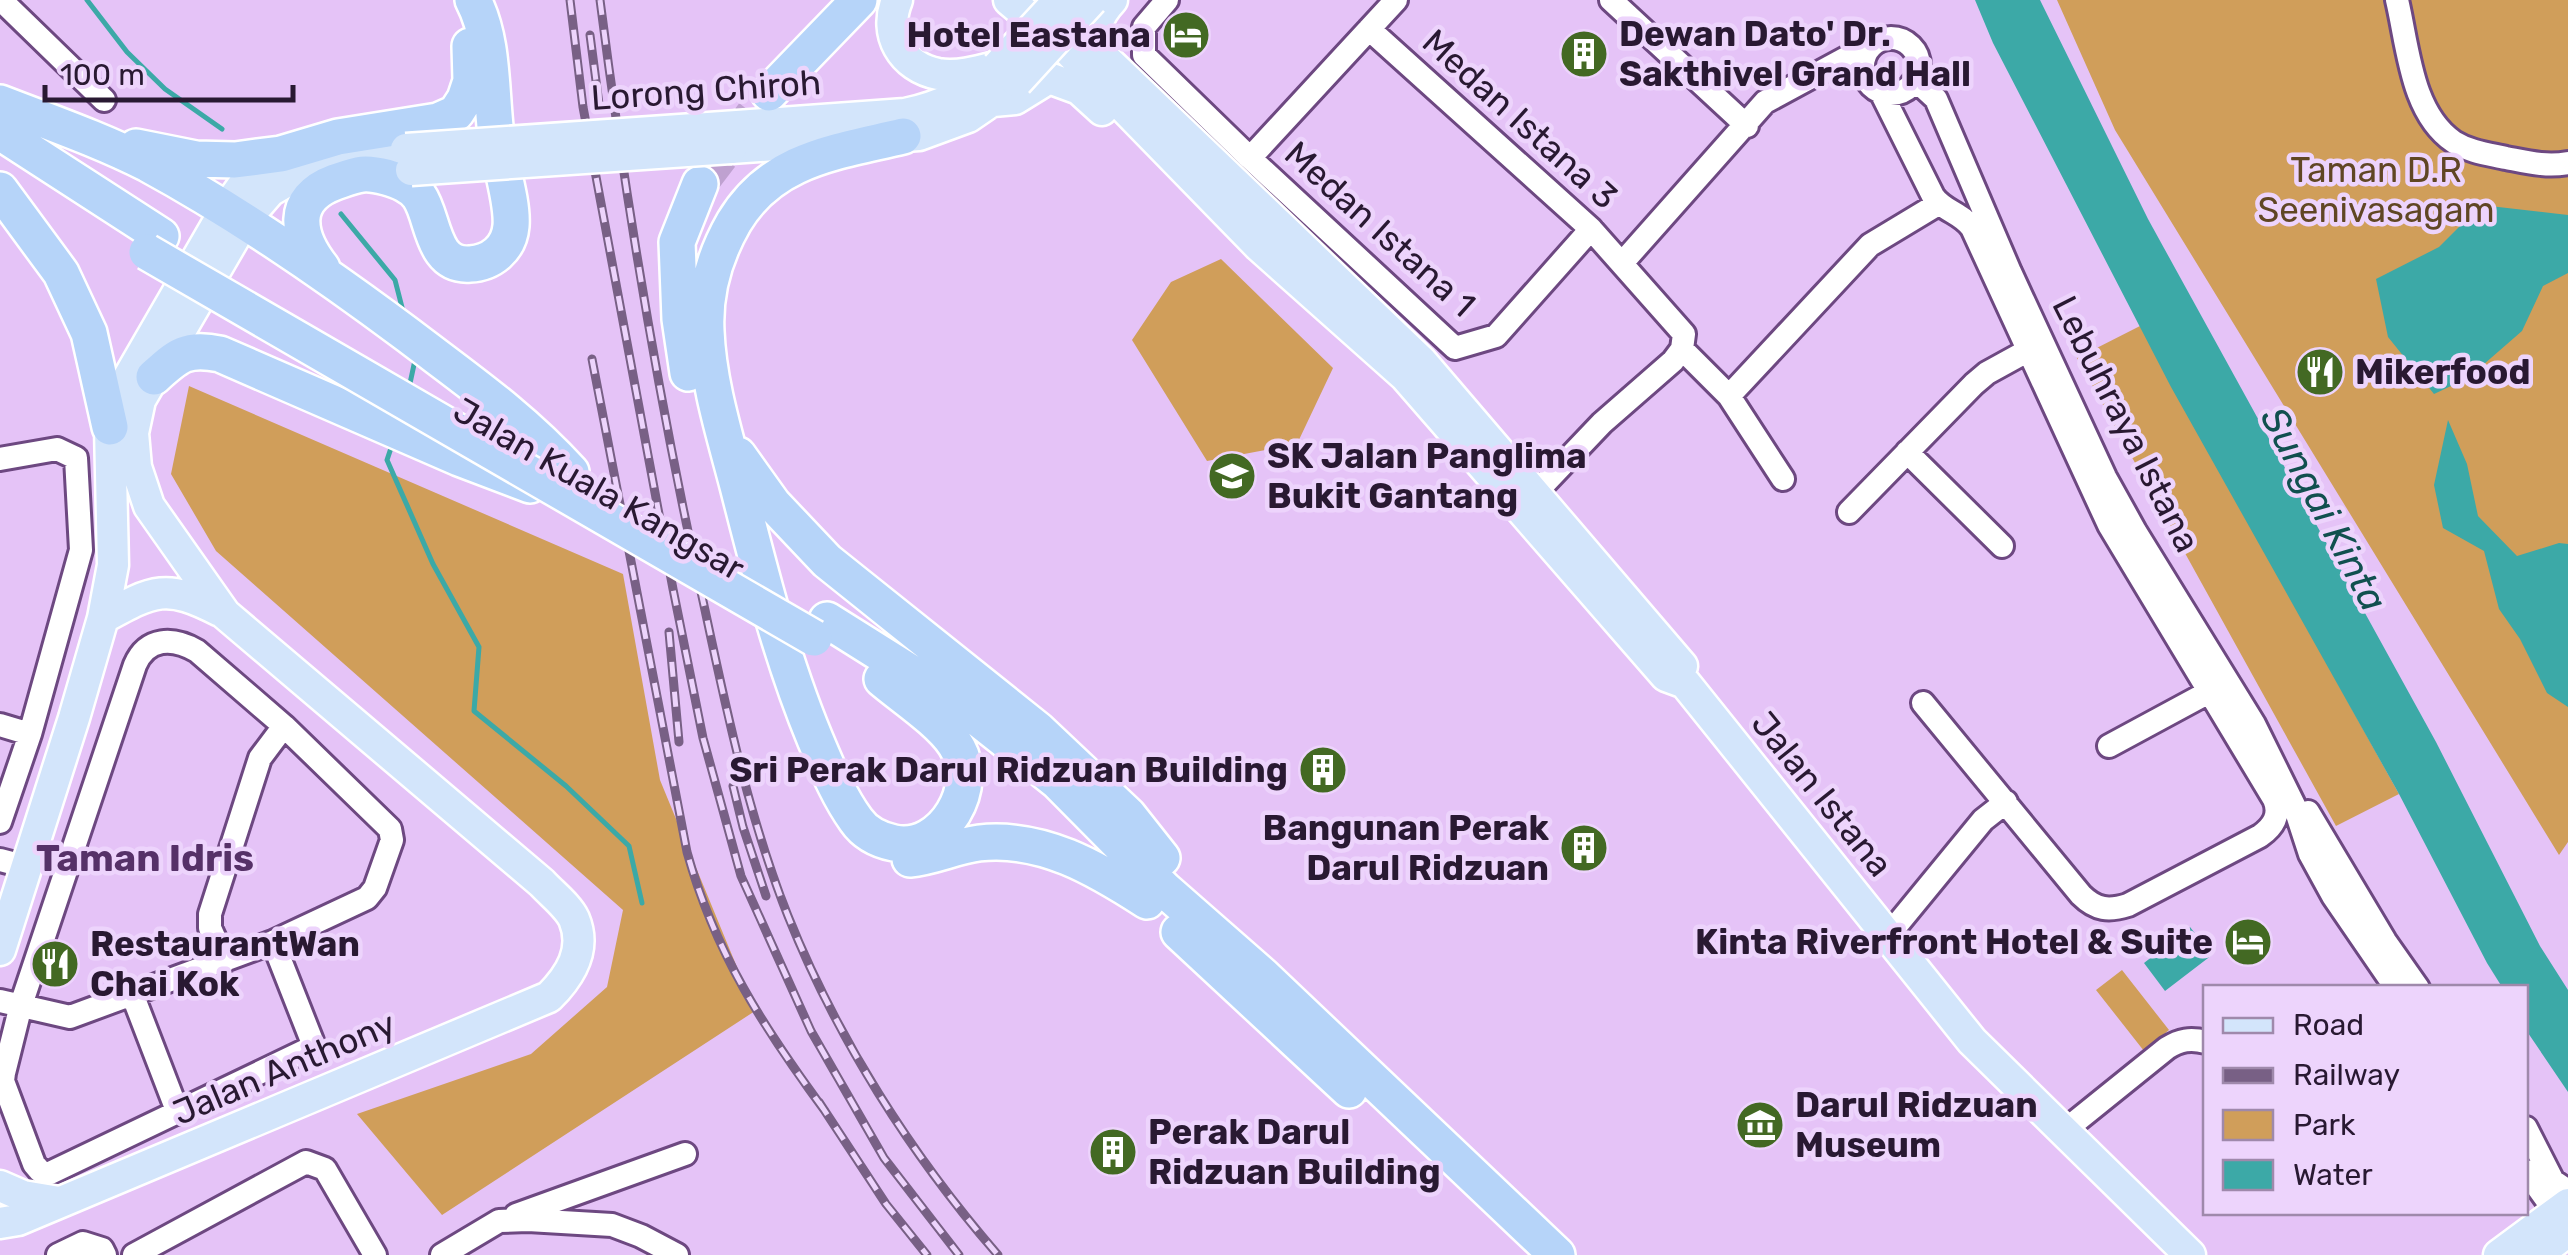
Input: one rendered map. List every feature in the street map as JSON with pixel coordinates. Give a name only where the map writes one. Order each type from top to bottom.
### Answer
[{"type":"highway","points":[[86,138],[196,159],[235,160],[282,154],[338,137],[438,121],[456,113],[471,81],[472,0]]},
{"type":"highway","points":[[330,277],[308,250],[302,234],[305,206],[325,186],[365,172],[410,187],[421,198],[434,239],[462,264],[483,262],[498,255],[507,242],[511,226],[493,116],[490,71],[480,13],[472,0]]},
{"type":"highway","points":[[770,93],[854,2]]},
{"type":"highway","points":[[0,103],[144,162],[330,277],[532,430],[577,488]]},
{"type":"highway","name":"Jalan Kuala Kangsar","points":[[0,132],[161,236],[577,488],[820,629],[956,701],[1057,780],[1156,895]]},
{"type":"highway","points":[[882,679],[956,745],[962,768],[962,793],[954,815],[937,832],[901,844],[867,832],[831,777],[790,680],[726,438],[710,371],[706,329],[708,290],[719,252],[736,219],[771,181],[809,158],[903,136]]},
{"type":"highway","name":"Jalan Kuala Kangsar","points":[[0,159],[147,252],[577,488]]},
{"type":"highway","points":[[700,184],[677,242],[680,319],[688,373],[725,526],[782,711],[836,823],[851,841],[886,859],[916,859],[980,843],[1012,842],[1044,848],[1156,895],[1264,976]]},
{"type":"highway","points":[[0,190],[61,273],[90,334],[110,427]]},
{"type":"highway","points":[[154,377],[174,358],[197,349],[220,354],[459,458],[577,488]]},
{"type":"highway","points":[[726,438],[773,504],[827,561],[984,684],[1128,815],[1264,976],[1557,1255]]},
{"type":"highway","name":"Jalan Kuala Kangsar","points":[[820,629],[1042,795],[1156,895]]},
{"type":"highway","points":[[1156,895],[1523,1255]]},
{"type":"main road","points":[[897,0],[893,35],[896,46],[919,68],[1002,84],[1015,99],[1049,78],[1079,88],[1178,180],[1405,376],[1528,500]]},
{"type":"main road","points":[[1009,0],[1066,48],[1259,246]]},
{"type":"main road","points":[[1032,0],[1307,266],[1405,344]]},
{"type":"main road","points":[[1002,84],[1059,0]]},
{"type":"main road","points":[[1002,84],[1092,0]]},
{"type":"main road","points":[[1112,0],[1097,22],[1093,37],[1098,52],[1405,344],[1528,500]]},
{"type":"main road","name":"Lorong Chiroh","points":[[408,159],[734,137],[903,136],[945,127],[1002,84]]},
{"type":"main road","name":"Lorong Chiroh","points":[[734,137],[905,114],[928,109],[972,90],[1002,84]]},
{"type":"main road","points":[[225,614],[149,506],[136,467],[133,433],[140,400],[235,215],[249,177],[282,154],[408,159]]},
{"type":"main road","points":[[0,950],[14,863],[74,718],[103,618],[113,565],[110,427],[119,394],[138,358],[235,215],[294,177],[320,172],[365,172],[408,159]]},
{"type":"main road","name":"Jalan Istana","points":[[1528,500],[1666,676],[1685,684],[1972,1041],[2190,1255]]},
{"type":"main road","points":[[103,618],[137,599],[174,592],[188,594],[225,614]]},
{"type":"main road","name":"Jalan Anthony","points":[[6,1225],[549,997],[567,979],[578,956],[573,918],[542,883],[225,614]]},
{"type":"main road","points":[[0,1186],[23,1196],[62,1202]]},
{"type":"main road","points":[[2499,1255],[2566,1211]]},
{"type":"main road","points":[[2536,1255],[2566,1211]]},
{"type":"street","points":[[1,0],[104,100]]},
{"type":"street","name":"Medan Istana 1","points":[[1167,0],[1144,27],[1144,55],[1455,348],[1496,336],[1592,229]]},
{"type":"street","points":[[1250,158],[1396,0]]},
{"type":"street","points":[[1611,0],[1747,126]]},
{"type":"street","points":[[2398,0],[2418,90],[2440,130],[2473,151],[2542,165],[2568,163]]},
{"type":"street","name":"Medan Istana 3","points":[[1369,29],[1592,229],[1623,262],[1728,396],[1783,479]]},
{"type":"street","points":[[1623,262],[1747,126],[1764,102],[1874,43],[1891,38],[1913,50],[1917,58],[1912,84],[1898,92],[1846,76],[1784,102],[1747,126]]},
{"type":"street","points":[[1874,43],[1865,56],[1874,86],[1938,204],[1966,220],[1972,228],[2109,525],[2274,800],[2277,806],[2273,824],[2260,836],[2128,905],[2106,910],[2096,907],[1923,703]]},
{"type":"street","name":"Lebuhraya Istana","points":[[1917,58],[1941,90],[1956,145]]},
{"type":"street","name":"Lebuhraya Istana","points":[[1912,84],[1923,87],[1936,99],[2010,272],[2134,531],[2278,756],[2319,836],[2416,985]]},
{"type":"street","points":[[1728,396],[1870,244],[1938,204]]},
{"type":"street","points":[[1528,500],[1602,422],[1656,377],[1681,338]]},
{"type":"street","points":[[1849,512],[1987,372],[2027,351]]},
{"type":"street","points":[[0,459],[57,450],[76,458],[80,550],[30,734],[0,822]]},
{"type":"street","points":[[1907,452],[2002,546]]},
{"type":"street","points":[[11,1003],[70,1017],[274,942],[367,898],[375,888],[392,840],[390,829],[284,726],[197,651],[164,641],[149,646],[138,658],[11,1003],[3,1080],[40,1171],[50,1173],[312,1048],[274,942]]},
{"type":"street","points":[[2108,746],[2209,692]]},
{"type":"street","points":[[74,718],[113,730]]},
{"type":"street","name":"Lebuhraya Istana","points":[[2254,724],[2294,805],[2310,854],[2344,913],[2394,985]]},
{"type":"street","points":[[0,725],[30,734]]},
{"type":"street","points":[[225,960],[210,928],[210,914],[262,753],[284,726]]},
{"type":"street","points":[[1888,937],[1983,820],[2006,802]]},
{"type":"street","points":[[2319,836],[2343,891],[2344,913]]},
{"type":"street","points":[[133,996],[178,1113]]},
{"type":"street","points":[[2064,1131],[2167,1048],[2178,1041],[2203,1041]]},
{"type":"street","points":[[2528,1132],[2566,1211]]},
{"type":"street","points":[[442,1255],[499,1221],[685,1154]]},
{"type":"street","points":[[134,1255],[306,1162],[325,1169],[375,1255]]},
{"type":"street","points":[[2528,1173],[2566,1211]]},
{"type":"street","points":[[499,1221],[612,1225],[676,1255]]},
{"type":"street","points":[[58,1255],[84,1243],[102,1249],[106,1255]]},
{"type":"green space","name":"Taman D.R Seenivasagam","points":[[2057,0],[2568,0],[2568,842],[2559,855],[2115,130]]},
{"type":"green space","points":[[1221,259],[1333,368],[1297,444],[1207,461],[1132,340],[1171,282]]},
{"type":"green space","points":[[2140,326],[2399,794],[2336,826],[2077,358]]},
{"type":"green space","points":[[189,386],[623,574],[660,780],[755,1011],[442,1215],[357,1114],[531,1054],[607,987],[623,910],[216,551],[171,474]]},
{"type":"green space","points":[[2122,970],[2169,1030],[2144,1051],[2096,990]]},
{"type":"water","name":"Sungai Kinta","points":[[1975,0],[2040,0],[2148,219],[2436,742],[2540,946],[2568,990],[2568,1092],[2528,1033],[2528,985],[2501,985],[2487,963],[2399,794],[2171,387],[1993,43]]},
{"type":"water","points":[[2481,205],[2568,215],[2568,273],[2543,286],[2522,331],[2468,378],[2434,394],[2388,337],[2376,279],[2439,247]]},
{"type":"water","points":[[2448,420],[2467,464],[2478,516],[2517,556],[2559,543],[2568,544],[2568,707],[2547,693],[2520,639],[2499,609],[2484,551],[2443,528],[2434,485]]},
{"type":"water","points":[[2190,927],[2212,955],[2165,991],[2144,963]]},
{"type":"waterway","points":[[87,0],[127,52],[165,89],[222,129]]},
{"type":"waterway","points":[[341,214],[395,280],[404,315]]},
{"type":"waterway","points":[[409,388],[415,360]]},
{"type":"waterway","points":[[393,442],[387,460],[433,564],[479,647],[474,711],[566,786],[629,846],[642,903]]},
{"type":"tunnel","points":[[700,184],[769,93]]},
{"type":"railway","points":[[570,0],[583,107],[673,589],[703,738],[741,876],[811,1031],[884,1158],[959,1255]]},
{"type":"railway","points":[[600,0],[633,230],[673,459],[731,726],[762,841],[788,916],[853,1051],[935,1177],[998,1255]]},
{"type":"railway","points":[[590,35],[599,104]]},
{"type":"railway","points":[[592,359],[687,852],[698,889],[744,988],[825,1111]]},
{"type":"railway","points":[[669,632],[679,742]]},
{"type":"railway","points":[[733,786],[766,896]]},
{"type":"railway","points":[[819,1102],[886,1204],[927,1255]]},
{"type":"place","name":"Hotel Eastana","points":[[1186,35]]},
{"type":"place","name":"Dewan Dato' Dr. Sakthivel Grand Hall","points":[[1584,54]]},
{"type":"place","name":"Mikerfood","points":[[2320,372]]},
{"type":"place","name":"SK Jalan Panglima Bukit Gantang","points":[[1232,476]]},
{"type":"place","name":"Sri Perak Darul Ridzuan Building","points":[[1323,770]]},
{"type":"place","name":"Bangunan Perak Darul Ridzuan","points":[[1584,848]]},
{"type":"place","name":"Kinta Riverfront Hotel & Suite","points":[[2248,942]]},
{"type":"place","name":"RestaurantWan Chai Kok","points":[[55,964]]},
{"type":"place","name":"Darul Ridzuan Museum","points":[[1760,1125]]},
{"type":"place","name":"Perak Darul Ridzuan Building","points":[[1113,1152]]},
{"type":"district","name":"Taman Idris","points":[[145,858]]}]
